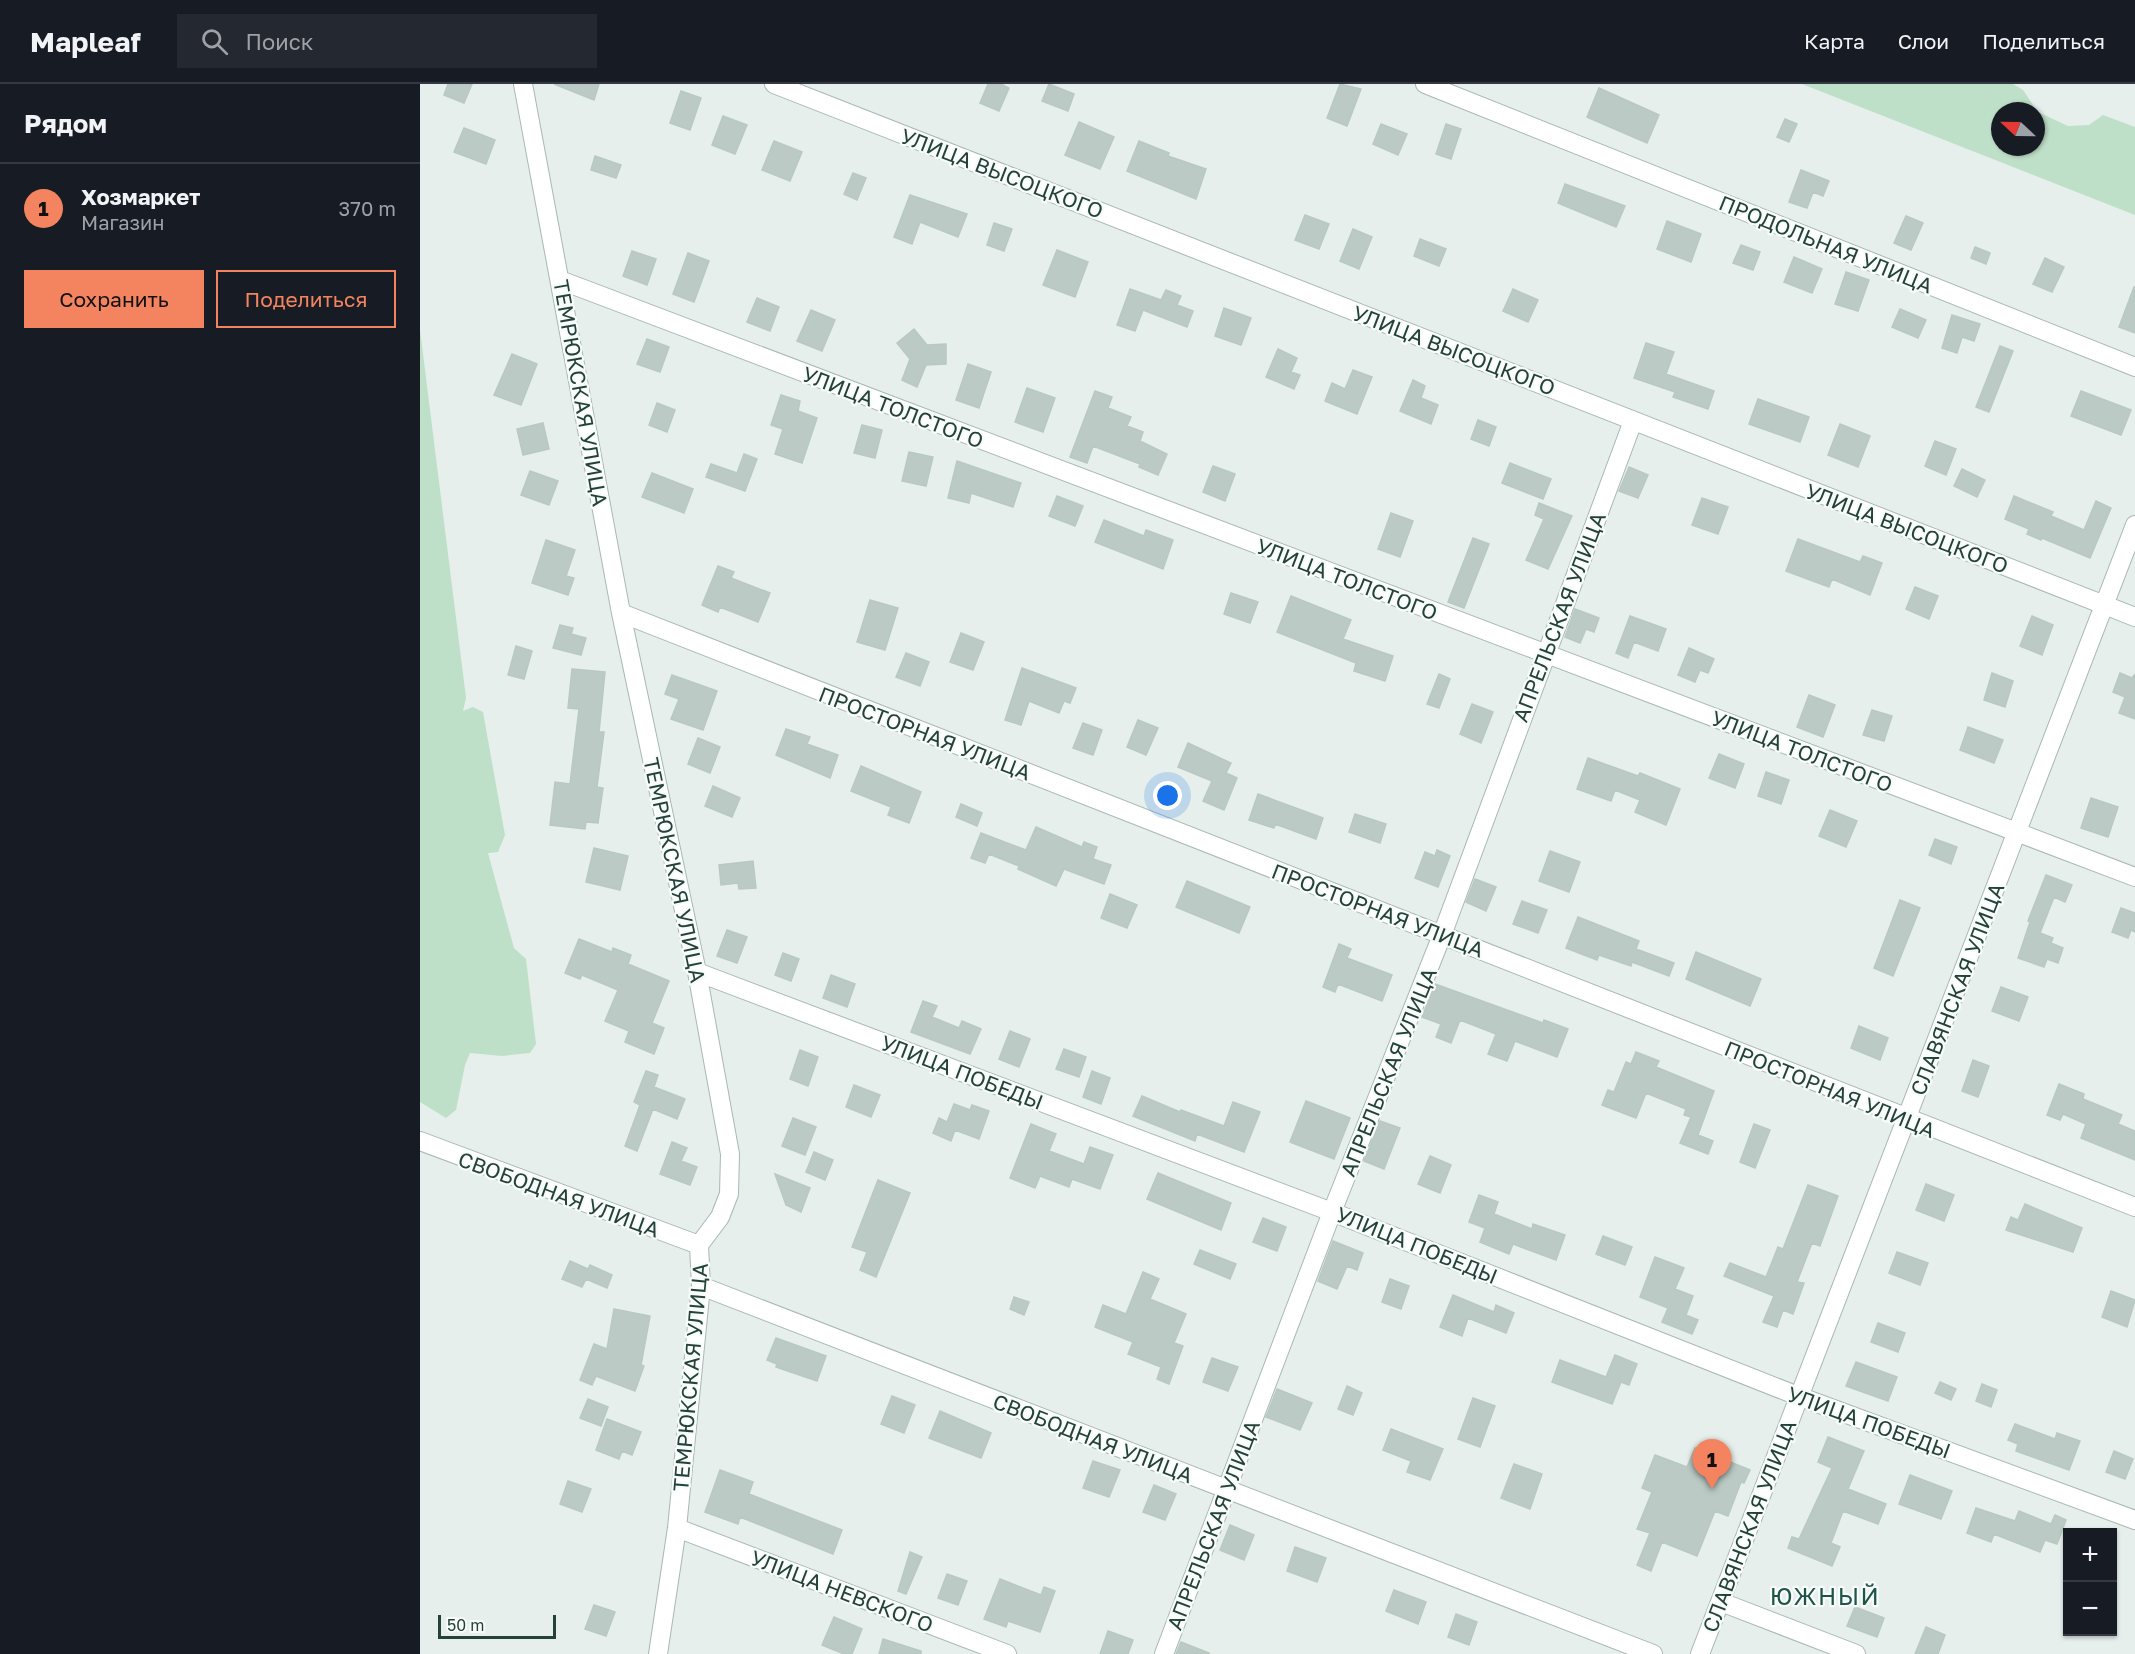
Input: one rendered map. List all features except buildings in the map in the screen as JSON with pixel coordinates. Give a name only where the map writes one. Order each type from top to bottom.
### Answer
[{"type":"street","name":"ТЕМРЮКСКАЯ УЛИЦА","points":[[523,84],[621,613],[726,1120],[731,1173],[729,1194],[720,1217],[699,1245],[701,1286],[677,1528],[658,1654]]},
{"type":"street","name":"УЛИЦА ВЫСОЦКОГО","points":[[774,84],[2135,617]]},
{"type":"street","name":"ПРОДОЛЬНАЯ УЛИЦА","points":[[1425,84],[2135,368]]},
{"type":"street","name":"УЛИЦА ТОЛСТОГО","points":[[560,280],[2135,877]]},
{"type":"street","name":"АПРЕЛЬСКАЯ УЛИЦА","points":[[1164,1654],[1332,1212],[1442,935],[1544,654],[1634,421]]},
{"type":"street","name":"СЛАВЯНСКАЯ УЛИЦА","points":[[1700,1654],[2135,525]]},
{"type":"street","name":"ПРОСТОРНАЯ УЛИЦА","points":[[621,613],[1907,1120],[2135,1207]]},
{"type":"street","name":"УЛИЦА ПОБЕДЫ","points":[[697,972],[1332,1212],[1798,1396],[2135,1520]]},
{"type":"street","name":"СВОБОДНАЯ УЛИЦА","points":[[420,1142],[699,1245]]},
{"type":"street","name":"СВОБОДНАЯ УЛИЦА","points":[[701,1286],[1653,1654]]},
{"type":"street","name":"УЛИЦА НЕВСКОГО","points":[[677,1528],[1008,1654]]},
{"type":"street","points":[[1721,1602],[1856,1654]]},
{"type":"green space","points":[[1802,84],[2013,84],[2023,90],[2031,102],[1991,102],[1991,156],[2045,156],[2045,115],[2068,126],[2089,125],[2103,115],[2135,127],[2135,215]]},
{"type":"green space","points":[[420,330],[466,698],[463,711],[473,707],[483,712],[505,835],[498,852],[488,853],[514,948],[526,959],[536,1044],[530,1053],[502,1056],[470,1053],[465,1065],[456,1110],[446,1118],[420,1102]]},
{"type":"place","name":"Хозмаркет","points":[[1712,1489]]},
{"type":"district","name":"ЮЖНЫЙ","points":[[1825,1595]]}]
